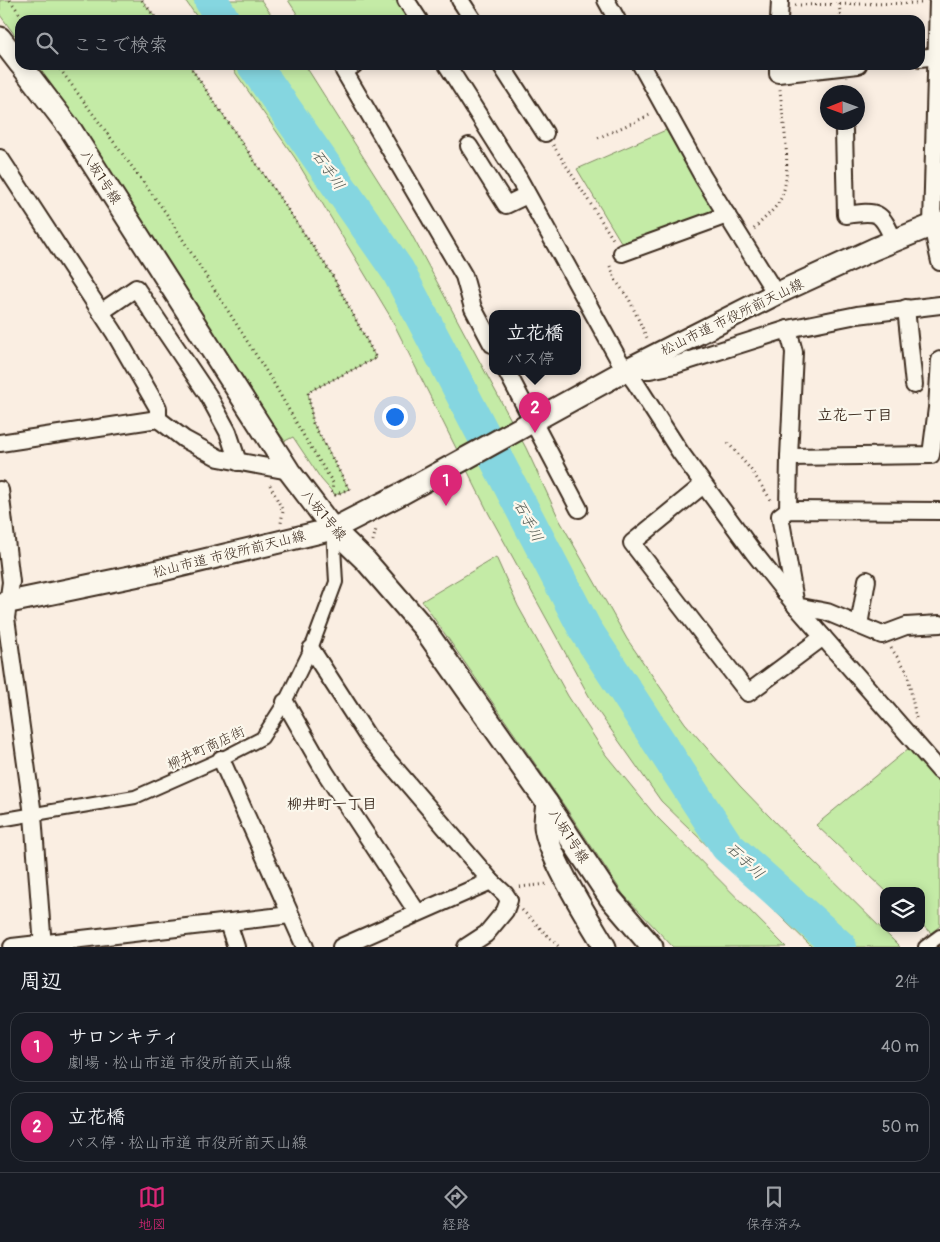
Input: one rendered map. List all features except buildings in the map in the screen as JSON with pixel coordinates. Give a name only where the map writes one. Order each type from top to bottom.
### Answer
[{"type":"street","points":[[406,0],[415,15]]},
{"type":"street","points":[[460,0],[469,15]]},
{"type":"street","points":[[606,0],[614,15]]},
{"type":"street","points":[[938,1],[936,224],[940,262]]},
{"type":"street","name":"八坂1号線","points":[[0,38],[15,58]]},
{"type":"street","points":[[925,57],[938,56]]},
{"type":"street","name":"八坂1号線","points":[[25,70],[71,130],[289,471],[333,529],[366,561],[423,627],[547,803],[610,898],[652,947]]},
{"type":"street","points":[[346,70],[344,71],[464,276],[473,308],[489,338]]},
{"type":"street","points":[[450,70],[527,195],[619,360],[703,485],[754,554],[796,606],[940,771]]},
{"type":"street","points":[[505,70],[545,133]]},
{"type":"street","points":[[644,70],[727,215],[776,294]]},
{"type":"street","points":[[844,130],[846,215],[871,212],[880,216],[887,225],[894,241]]},
{"type":"street","points":[[469,146],[506,205],[527,195]]},
{"type":"street","points":[[0,158],[101,312],[158,408],[158,419]]},
{"type":"street","points":[[622,253],[727,215]]},
{"type":"street","name":"松山市道 市役所前天山線","points":[[4,603],[154,572],[333,529],[445,470],[626,370],[776,294],[936,224]]},
{"type":"street","points":[[101,312],[136,288],[208,395],[228,432],[238,462]]},
{"type":"street","points":[[626,370],[650,370],[675,364],[788,329],[857,315],[940,305]]},
{"type":"street","points":[[906,308],[914,385]]},
{"type":"street","points":[[788,329],[794,352],[789,457],[784,513],[796,606]]},
{"type":"street","points":[[789,457],[931,455],[937,408],[940,360]]},
{"type":"street","points":[[508,375],[530,422],[579,509]]},
{"type":"street","points":[[0,443],[158,419],[184,439],[219,458],[289,471]]},
{"type":"street","points":[[703,485],[632,543],[748,693],[823,637]]},
{"type":"street","points":[[0,490],[11,582],[4,603],[33,815],[43,945]]},
{"type":"street","points":[[784,513],[940,511]]},
{"type":"street","name":"柳井町商店街","points":[[0,820],[135,797],[221,759],[262,738],[285,702],[311,649],[336,582],[333,529]]},
{"type":"street","points":[[859,625],[867,580]]},
{"type":"street","points":[[796,606],[827,612],[882,635],[906,626],[940,624]]},
{"type":"street","points":[[311,649],[368,737],[509,900],[490,941],[466,947]]},
{"type":"street","points":[[285,702],[325,772],[417,912]]},
{"type":"street","points":[[221,759],[305,947]]},
{"type":"street","points":[[547,803],[545,826],[549,843],[605,947]]},
{"type":"street","points":[[341,947],[417,912],[494,883]]},
{"type":"street","points":[[12,947],[137,940],[228,923],[290,915]]},
{"type":"street","points":[[228,923],[236,947]]},
{"type":"street","points":[[925,947],[940,936]]},
{"type":"path","points":[[10,0],[20,15]]},
{"type":"path","points":[[142,0],[153,15]]},
{"type":"path","points":[[780,8],[938,1]]},
{"type":"path","points":[[839,4],[840,15]]},
{"type":"path","points":[[61,70],[166,213],[268,374],[333,483],[332,498]]},
{"type":"path","points":[[193,70],[331,273],[376,358],[308,392],[313,423],[349,489],[335,495]]},
{"type":"path","points":[[744,242],[780,200],[787,179],[778,70]]},
{"type":"path","points":[[598,138],[665,108]]},
{"type":"path","points":[[545,133],[622,253],[616,255],[610,261],[610,266],[616,281],[629,299],[650,343]]},
{"type":"path","points":[[728,443],[784,513]]},
{"type":"path","points":[[260,466],[280,504],[282,511],[281,523],[287,540]]},
{"type":"path","points":[[882,635],[907,671],[916,712],[917,730],[909,737]]},
{"type":"path","points":[[494,883],[529,887],[554,884]]},
{"type":"path","points":[[509,900],[514,902],[559,947]]},
{"type":"green space","points":[[0,0],[142,0],[153,15],[15,15],[15,35],[0,15]]},
{"type":"green space","points":[[185,0],[261,0],[272,15],[196,15]]},
{"type":"green space","points":[[288,0],[399,0],[409,15],[298,15]]},
{"type":"green space","points":[[41,70],[192,70],[331,273],[376,358],[308,392],[313,423],[349,489],[335,495],[321,479],[293,437],[285,441],[206,330],[62,99]]},
{"type":"green space","points":[[233,70],[308,70],[407,226],[526,448],[559,519],[627,639],[685,723],[740,786],[880,927],[880,932],[885,932],[900,947],[812,947],[661,801],[595,707],[489,514],[390,316],[295,158]]},
{"type":"green space","points":[[666,130],[716,214],[624,247],[577,169]]},
{"type":"green space","points":[[496,557],[518,606],[568,696],[606,755],[655,815],[786,947],[673,947],[623,894],[568,811],[422,601]]},
{"type":"green space","points":[[909,748],[940,784],[940,926],[931,933],[925,928],[925,887],[882,887],[816,825]]},
{"type":"waterway","name":"石手川","points":[[211,0],[220,15]]},
{"type":"waterway","name":"石手川","points":[[257,70],[398,271],[585,629],[727,846],[840,947]]},
{"type":"place","name":"立花橋","points":[[535,433]]},
{"type":"place","name":"サロンキティ","points":[[446,506]]},
{"type":"district","name":"立花一丁目","points":[[855,415]]},
{"type":"district","name":"柳井町一丁目","points":[[332,804]]}]
